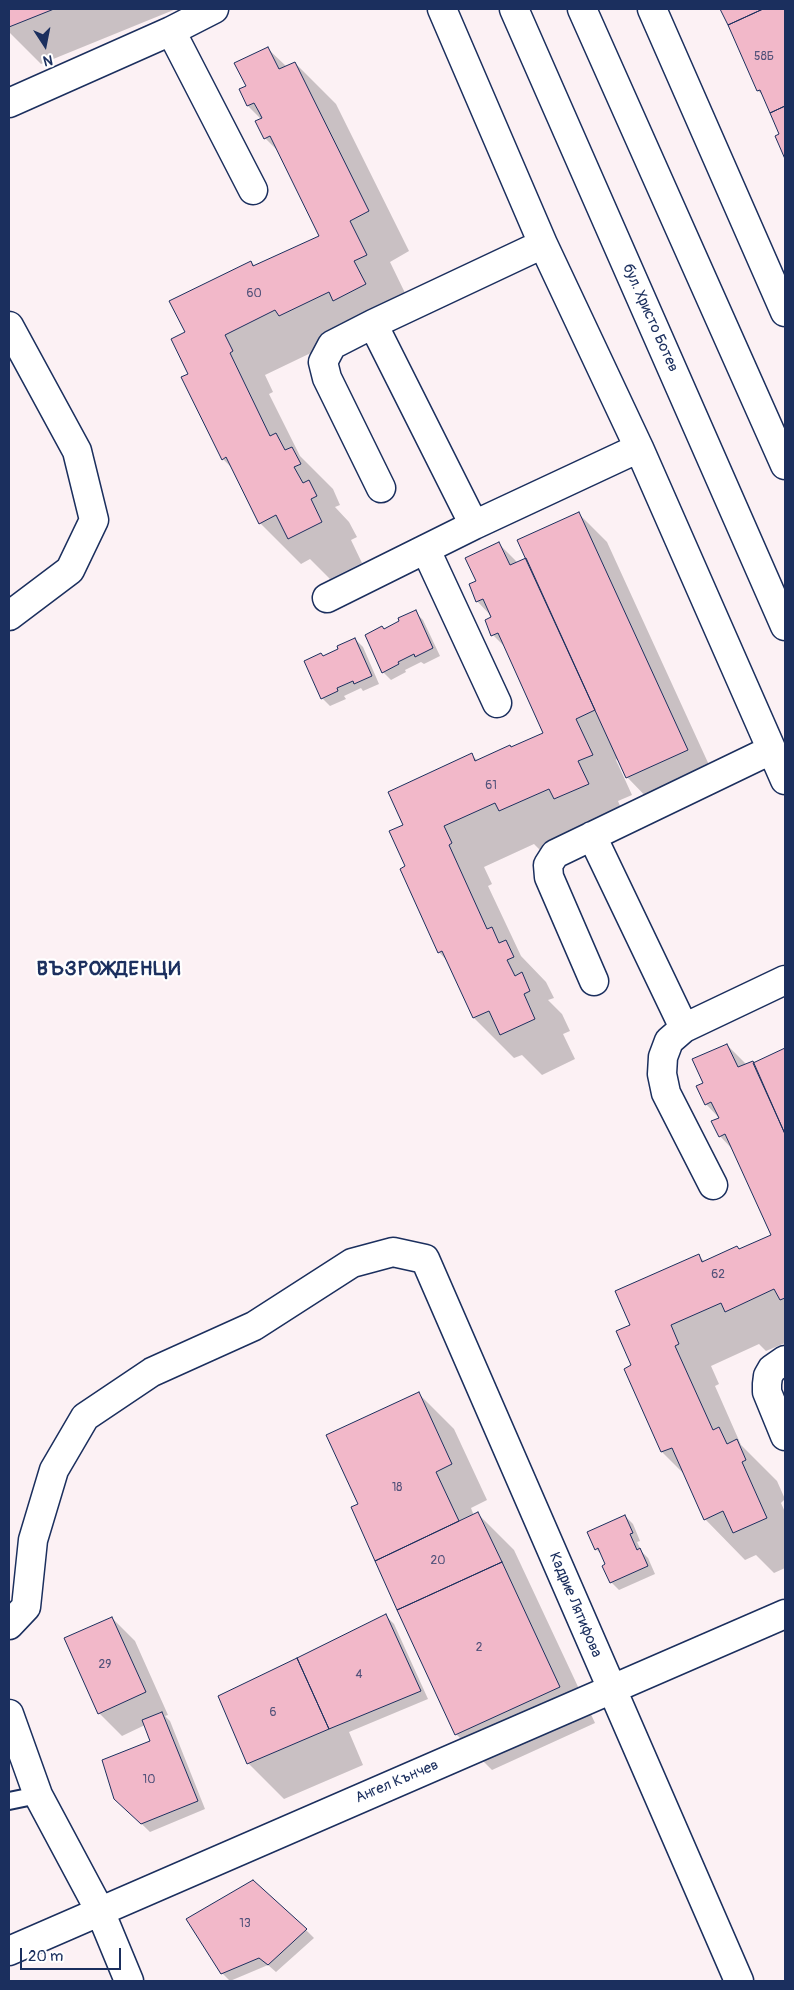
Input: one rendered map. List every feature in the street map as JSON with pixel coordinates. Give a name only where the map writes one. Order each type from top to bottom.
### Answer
[{"type":"street","points":[[9,103],[214,9]]},
{"type":"street","points":[[442,9],[544,244],[639,448],[785,780]]},
{"type":"street","name":"бул. Христо Ботев","points":[[514,9],[785,626]]},
{"type":"street","points":[[582,9],[785,465]]},
{"type":"street","points":[[652,9],[785,312]]},
{"type":"street","points":[[171,30],[253,190]]},
{"type":"street","points":[[381,488],[327,378],[322,362],[332,345],[544,244]]},
{"type":"street","points":[[373,324],[474,524]]},
{"type":"street","points":[[9,326],[77,451],[94,520],[70,570],[9,616]]},
{"type":"street","points":[[327,598],[426,550],[474,524],[639,448]]},
{"type":"street","points":[[426,550],[497,703]]},
{"type":"street","points":[[594,980],[549,877],[548,866],[555,854],[771,750]]},
{"type":"street","points":[[592,836],[684,1028]]},
{"type":"street","points":[[713,1185],[666,1093],[662,1074],[662,1057],[669,1041],[684,1028],[785,980]]},
{"type":"street","name":"Кадрие Лятифова","points":[[9,1625],[26,1607],[33,1540],[54,1470],[84,1417],[152,1372],[254,1326],[352,1263],[393,1252],[425,1259],[739,1981]]},
{"type":"street","points":[[785,1360],[772,1369],[768,1376],[767,1384],[767,1392],[785,1434]]},
{"type":"street","name":"Ангел Кънчев","points":[[9,1951],[785,1614]]},
{"type":"street","points":[[9,1714],[38,1795],[100,1911],[129,1981]]},
{"type":"lane","points":[[9,1801],[38,1795]]},
{"type":"building","points":[[9,9],[54,9],[9,27]]},
{"type":"building","points":[[720,9],[763,9],[728,25]]},
{"type":"building","points":[[763,9],[785,9],[785,106],[770,113],[760,90],[757,91],[728,25]]},
{"type":"building","points":[[268,47],[279,69],[295,62],[369,211],[350,221],[367,255],[354,261],[366,284],[333,301],[329,292],[279,316],[275,310],[225,335],[233,351],[230,353],[270,436],[276,433],[285,450],[292,447],[301,464],[294,467],[303,483],[309,480],[317,496],[311,499],[322,522],[288,539],[276,515],[259,524],[226,457],[222,460],[181,377],[188,374],[171,339],[185,332],[169,301],[251,261],[253,266],[319,236],[270,136],[264,139],[255,121],[262,118],[259,112],[254,103],[247,106],[239,89],[246,86],[234,63]]},
{"type":"building","points":[[785,106],[785,159],[775,136],[779,134],[770,113]]},
{"type":"building","points":[[579,512],[688,750],[626,778],[517,540]]},
{"type":"building","points":[[499,542],[510,565],[526,558],[595,710],[576,719],[593,755],[578,761],[589,784],[554,799],[549,789],[499,811],[495,803],[444,826],[452,843],[449,845],[487,929],[492,927],[499,943],[506,940],[514,957],[507,960],[515,976],[522,972],[530,991],[524,994],[535,1019],[500,1035],[489,1011],[473,1018],[442,951],[438,953],[400,869],[405,866],[389,831],[403,825],[388,792],[472,753],[475,761],[543,733],[498,633],[491,636],[485,620],[491,617],[483,599],[476,602],[469,584],[476,581],[465,558]]},
{"type":"building","points":[[416,610],[433,648],[415,657],[414,654],[382,673],[365,635],[382,626],[384,629],[399,621],[398,618]]},
{"type":"building","points":[[355,638],[372,676],[354,684],[353,681],[337,688],[338,691],[321,699],[304,661],[321,653],[323,656],[338,649],[337,646]]},
{"type":"building","points":[[727,1044],[738,1067],[753,1061],[785,1134],[785,1298],[780,1300],[774,1289],[725,1312],[721,1303],[671,1325],[679,1344],[675,1346],[713,1430],[719,1427],[727,1444],[737,1439],[746,1460],[742,1462],[767,1518],[733,1533],[723,1511],[704,1520],[672,1448],[661,1452],[624,1369],[631,1365],[616,1331],[630,1325],[615,1291],[699,1254],[702,1262],[737,1246],[739,1249],[771,1235],[725,1134],[719,1137],[711,1121],[719,1118],[711,1102],[705,1105],[696,1086],[703,1083],[692,1059]]},
{"type":"building","points":[[785,1048],[785,1134],[753,1063]]},
{"type":"building","points":[[419,1392],[452,1464],[436,1472],[459,1521],[375,1561],[351,1507],[358,1504],[326,1435]]},
{"type":"building","points":[[478,1512],[502,1562],[397,1610],[375,1561]]},
{"type":"building","points":[[625,1515],[633,1533],[630,1534],[637,1550],[640,1548],[648,1566],[610,1583],[602,1566],[605,1564],[598,1548],[595,1550],[587,1532]]},
{"type":"building","points":[[502,1562],[560,1687],[455,1735],[397,1610]]},
{"type":"building","points":[[386,1614],[421,1691],[329,1729],[297,1658]]},
{"type":"building","points":[[112,1617],[146,1692],[98,1714],[64,1638]]},
{"type":"building","points":[[297,1658],[329,1729],[247,1764],[218,1696]]},
{"type":"building","points":[[162,1712],[198,1801],[141,1824],[114,1799],[102,1760],[150,1741],[142,1720]]},
{"type":"building","points":[[253,1880],[307,1929],[268,1965],[259,1958],[221,1974],[186,1919]]},
{"type":"district","name":"ВЪЗРОЖДЕНЦИ","points":[[109,970]]}]
